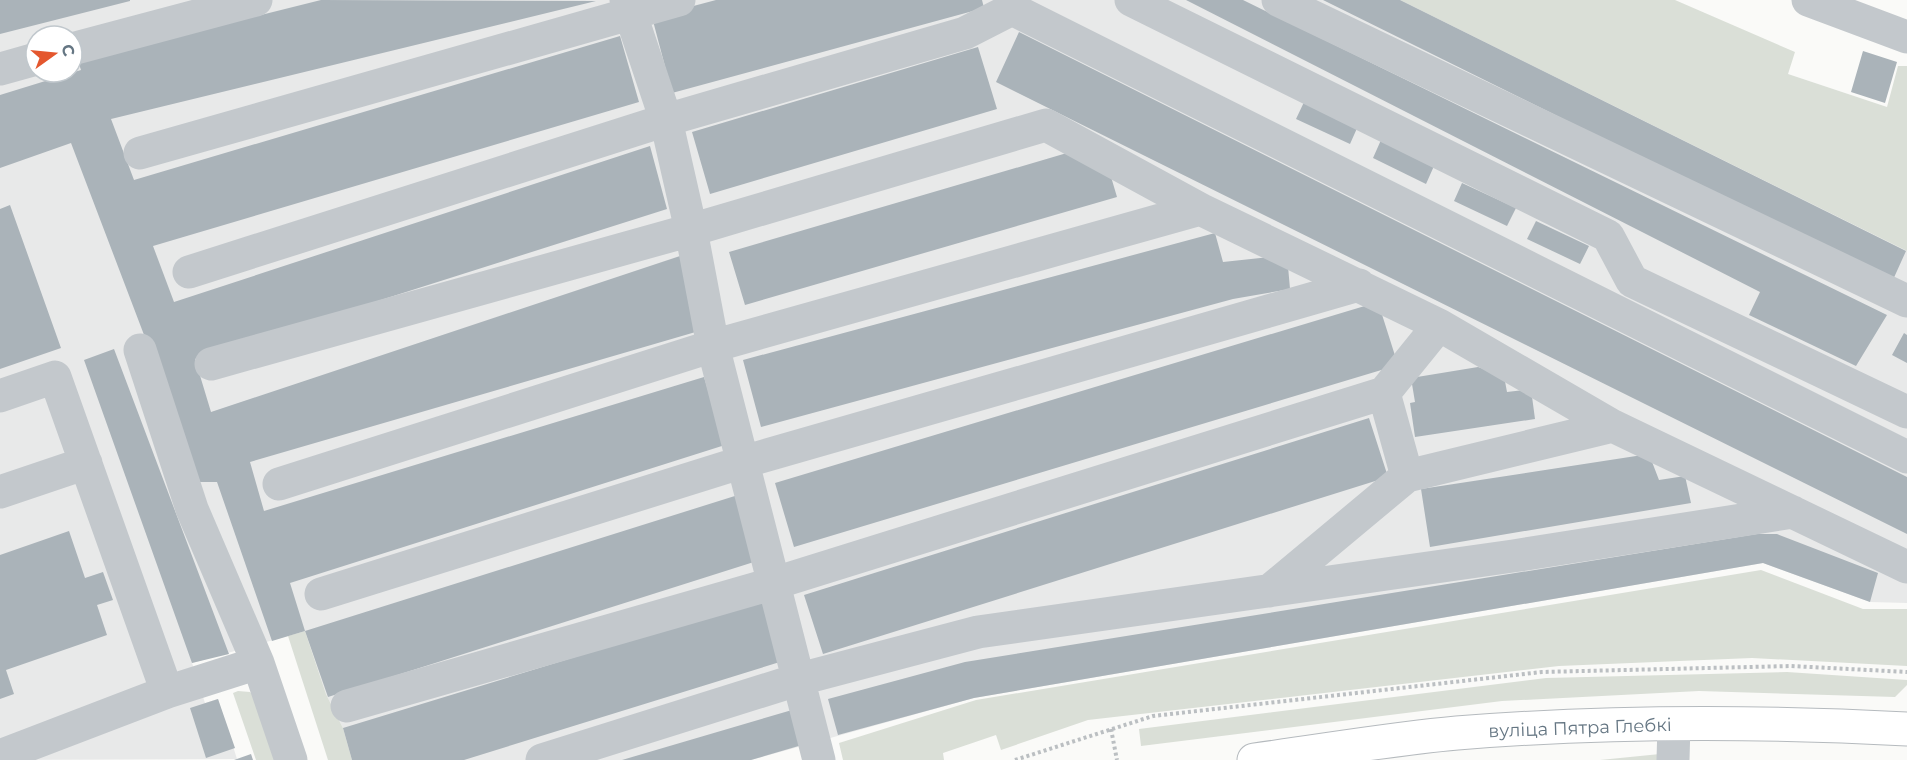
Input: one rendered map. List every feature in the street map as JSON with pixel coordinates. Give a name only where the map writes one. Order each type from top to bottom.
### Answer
[{"type":"main road","name":"вуліца Пятра Глебкі","points":[[1254,760],[1455,734],[1531,728],[1832,725],[1907,729]]},
{"type":"street","points":[[84,46],[256,0]]},
{"type":"street","points":[[140,153],[628,7],[679,0]]},
{"type":"street","points":[[1131,0],[1608,236],[1632,280],[1907,412]]},
{"type":"street","points":[[1278,0],[1907,301]]},
{"type":"street","points":[[1808,0],[1907,37]]},
{"type":"street","points":[[628,7],[666,120],[691,230],[713,346],[819,760]]},
{"type":"street","points":[[189,272],[666,120],[965,33],[1012,9],[1907,457]]},
{"type":"street","points":[[0,69],[24,62]]},
{"type":"street","points":[[211,364],[691,230],[1046,125],[1200,209],[1439,325],[1613,426],[1907,567]]},
{"type":"street","points":[[279,484],[713,346],[1200,209]]},
{"type":"street","points":[[321,594],[742,462],[1359,285]]},
{"type":"street","points":[[347,705],[775,583],[1384,393],[1439,325]]},
{"type":"street","points":[[140,350],[192,509],[258,663],[291,760]]},
{"type":"street","points":[[0,396],[55,377],[167,692]]},
{"type":"street","points":[[1384,393],[1407,476]]},
{"type":"street","points":[[1269,591],[1407,476],[1613,426]]},
{"type":"street","points":[[0,492],[86,463]]},
{"type":"street","points":[[542,760],[800,679],[978,632],[1269,591],[1793,512]]},
{"type":"street","points":[[0,756],[167,692],[258,663]]},
{"type":"street","points":[[1673,760],[1674,725]]},
{"type":"path","points":[[1015,760],[1153,716],[1542,672],[1791,666],[1907,672]]},
{"type":"path","points":[[1112,729],[1117,760]]},
{"type":"shaded area","points":[[0,0],[1400,0],[1907,251],[1907,603],[1870,602],[1763,563],[974,698],[751,760],[352,760],[343,728],[326,694],[305,631],[192,663],[205,703],[218,699],[237,759],[0,760]]},
{"type":"shaded area","points":[[1400,0],[1675,0],[1795,52],[1788,74],[1887,107],[1898,66],[1907,66],[1907,251]]},
{"type":"shaded area","points":[[1761,570],[1863,609],[1907,609],[1907,666],[1752,658],[1559,666],[1088,720],[1001,750],[996,735],[943,753],[944,760],[843,760],[839,743],[976,700]]},
{"type":"shaded area","points":[[305,631],[326,694],[343,728],[352,760],[328,760],[288,636]]},
{"type":"shaded area","points":[[1787,672],[1907,680],[1907,685],[1895,697],[1699,691],[1502,701],[1141,746],[1139,729],[1546,678]]},
{"type":"shaded area","points":[[250,692],[258,700],[279,760],[256,760],[233,693]]},
{"type":"shaded area","points":[[1660,754],[1660,760],[1600,760]]},
{"type":"building","points":[[0,0],[130,0],[39,24],[24,24],[24,28],[0,34]]},
{"type":"building","points":[[321,0],[596,1],[111,119],[134,180],[620,36],[639,102],[153,246],[174,302],[650,146],[667,209],[195,359],[211,412],[680,256],[699,331],[250,462],[264,511],[704,377],[725,445],[290,583],[305,631],[272,641],[217,482],[200,482],[71,143],[0,168],[0,95],[36,84],[84,84],[84,59]]},
{"type":"building","points":[[716,0],[982,0],[984,8],[672,93],[652,17]]},
{"type":"building","points":[[1186,0],[1243,0],[1887,315],[1856,366],[1749,315],[1760,292]]},
{"type":"building","points":[[1323,0],[1400,0],[1906,251],[1892,282]]},
{"type":"building","points":[[1019,32],[1907,477],[1907,534],[996,82]]},
{"type":"building","points":[[978,47],[997,109],[710,194],[692,132]]},
{"type":"building","points":[[1863,51],[1897,62],[1885,103],[1851,92]]},
{"type":"building","points":[[1305,100],[1358,126],[1350,144],[1296,119]]},
{"type":"building","points":[[1381,140],[1434,166],[1426,184],[1373,158]]},
{"type":"building","points":[[1077,150],[1109,170],[1117,197],[745,305],[729,252]]},
{"type":"building","points":[[1462,183],[1516,208],[1507,226],[1454,201]]},
{"type":"building","points":[[10,205],[61,348],[0,369],[0,209]]},
{"type":"building","points":[[1536,221],[1589,246],[1580,264],[1527,239]]},
{"type":"building","points":[[1215,233],[1223,262],[1287,255],[1290,289],[1233,299],[761,427],[743,360]]},
{"type":"building","points":[[1378,302],[1398,365],[794,547],[775,483]]},
{"type":"building","points":[[1904,333],[1907,335],[1907,363],[1892,355]]},
{"type":"building","points":[[114,349],[229,654],[192,663],[84,360]]},
{"type":"building","points":[[1478,367],[1504,376],[1507,392],[1531,389],[1535,419],[1415,437],[1410,403],[1415,402],[1411,378]]},
{"type":"building","points":[[1369,418],[1388,477],[823,654],[804,595]]},
{"type":"building","points":[[1649,454],[1659,480],[1685,476],[1691,503],[1430,547],[1421,489]]},
{"type":"building","points":[[738,495],[757,561],[328,697],[305,631]]},
{"type":"building","points":[[69,531],[85,578],[103,572],[113,600],[97,605],[107,635],[6,670],[14,694],[0,699],[0,555]]},
{"type":"building","points":[[1757,534],[1777,534],[1878,573],[1870,602],[1763,563],[974,698],[838,735],[828,699],[965,662]]},
{"type":"building","points":[[765,599],[783,661],[464,760],[352,760],[343,728]]},
{"type":"building","points":[[218,699],[235,748],[206,758],[190,708]]},
{"type":"building","points":[[792,710],[802,745],[751,760],[622,760]]},
{"type":"building","points":[[251,754],[253,760],[234,760]]}]
